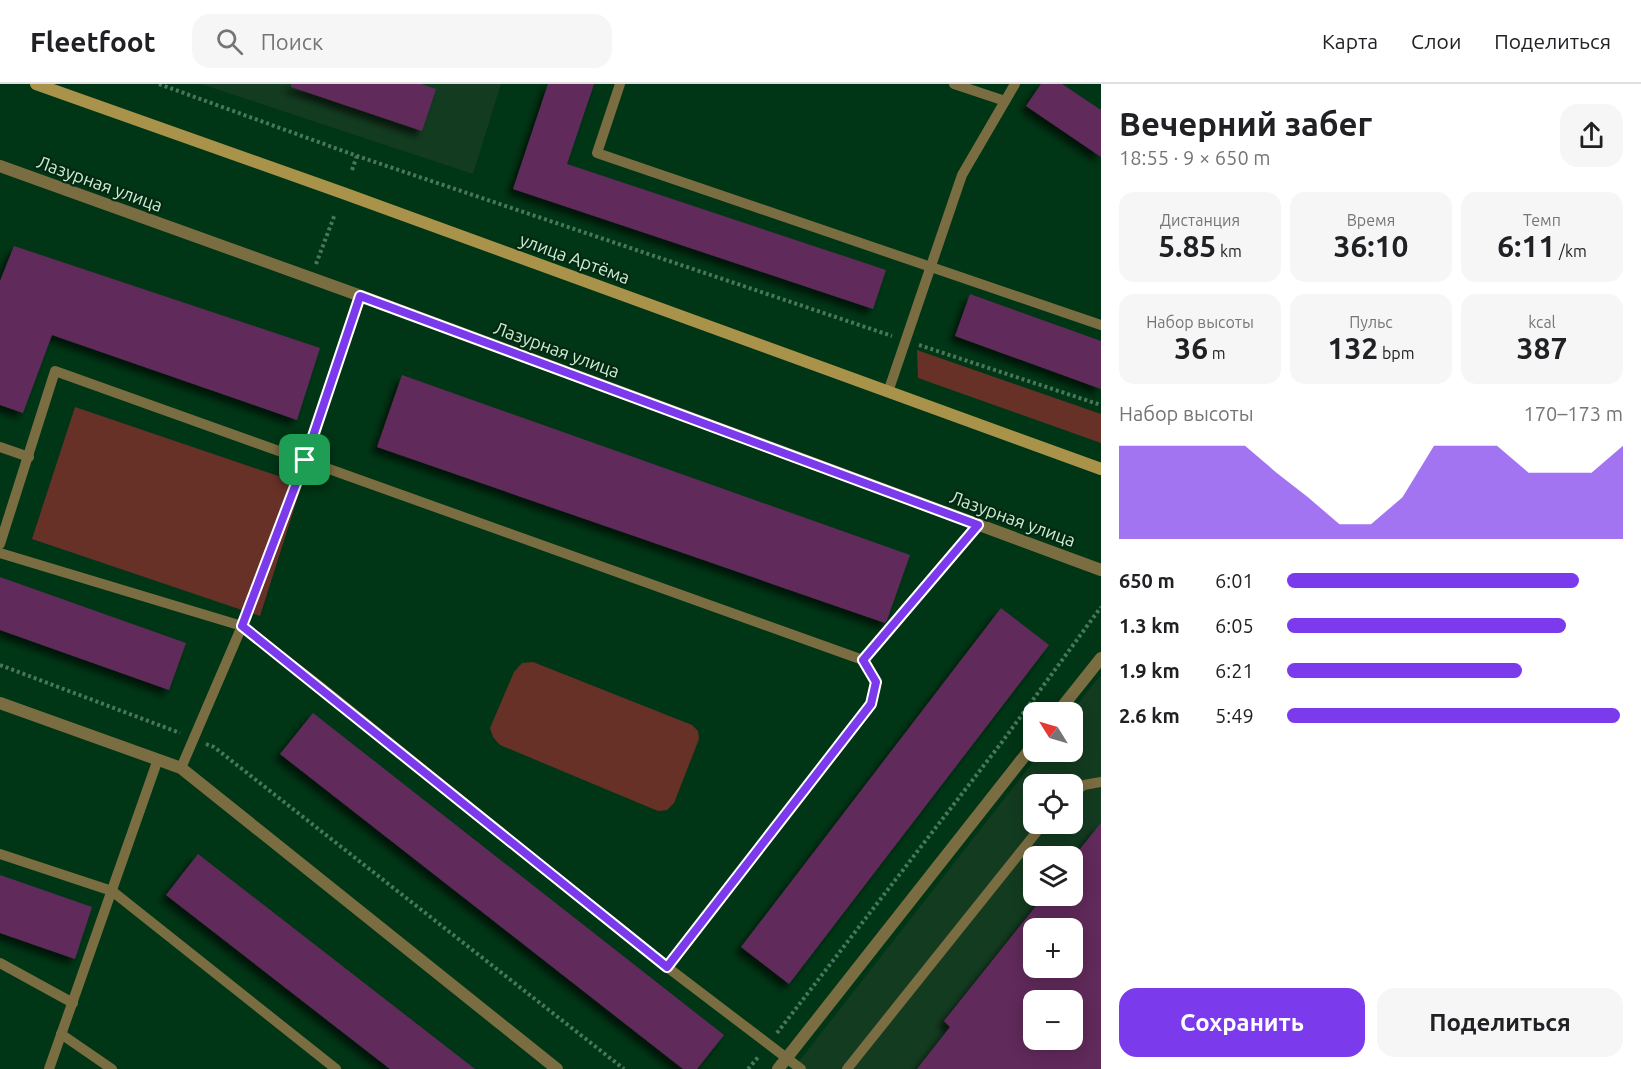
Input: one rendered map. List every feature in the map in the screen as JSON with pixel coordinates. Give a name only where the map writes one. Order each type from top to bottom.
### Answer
[{"type":"main road","name":"улица Артёма","points":[[36,84],[343,193],[1101,469]]},
{"type":"street","name":"Лазурная улица","points":[[0,166],[311,278],[1101,570]]},
{"type":"street","points":[[1066,702],[1101,657]]},
{"type":"street","points":[[0,703],[181,768],[557,1069]]},
{"type":"street","points":[[778,1069],[1023,758]]},
{"type":"lane","points":[[620,84],[597,153],[931,265],[1101,325]]},
{"type":"lane","points":[[954,84],[1005,101]]},
{"type":"lane","points":[[888,392],[962,175],[1015,84]]},
{"type":"lane","points":[[181,768],[242,626],[305,460],[360,296]]},
{"type":"lane","points":[[0,544],[55,371],[863,660],[876,682],[871,704],[667,967]]},
{"type":"lane","points":[[0,447],[29,457]]},
{"type":"lane","points":[[863,660],[978,525]]},
{"type":"lane","points":[[0,553],[242,626],[667,967],[801,1069]]},
{"type":"lane","points":[[49,1069],[158,759]]},
{"type":"lane","points":[[1083,786],[1101,782]]},
{"type":"lane","points":[[848,1069],[1035,834]]},
{"type":"lane","points":[[0,854],[112,891],[336,1069]]},
{"type":"lane","points":[[0,963],[72,1003]]},
{"type":"lane","points":[[62,1034],[112,1069]]},
{"type":"path","points":[[159,84],[357,156],[1101,405]]},
{"type":"path","points":[[352,170],[357,156]]},
{"type":"path","points":[[311,278],[335,214]]},
{"type":"path","points":[[748,1069],[1002,742],[1101,607]]},
{"type":"path","points":[[0,665],[214,747],[624,1069]]},
{"type":"shaded area","points":[[201,84],[501,84],[473,174]]},
{"type":"shaded area","points":[[917,350],[1101,414],[1101,443],[918,378]]},
{"type":"shaded area","points":[[75,407],[302,484],[260,616],[32,539]]},
{"type":"shaded area","points":[[533,662],[692,725],[698,731],[699,739],[674,803],[667,810],[658,811],[500,745],[493,737],[490,728],[514,672],[522,663]]},
{"type":"shaded area","points":[[1101,675],[1101,1069],[793,1069],[1023,775],[1023,834],[1083,834],[1083,774],[1024,774],[1033,762],[1083,762],[1083,702],[1079,702]]},
{"type":"building","points":[[291,84],[421,84],[436,89],[422,131],[291,87]]},
{"type":"building","points":[[548,84],[594,84],[567,164],[886,270],[873,309],[513,189]]},
{"type":"building","points":[[1041,84],[1062,84],[1101,110],[1101,157],[1026,106]]},
{"type":"building","points":[[14,246],[320,348],[297,420],[52,335],[23,413],[0,405],[0,281]]},
{"type":"building","points":[[970,294],[1101,341],[1101,389],[955,336]]},
{"type":"building","points":[[402,375],[910,555],[887,620],[885,623],[377,447]]},
{"type":"building","points":[[0,577],[186,643],[169,690],[0,630]]},
{"type":"building","points":[[1001,608],[1049,645],[789,984],[741,947]]},
{"type":"building","points":[[313,713],[724,1035],[697,1069],[683,1069],[280,754]]},
{"type":"building","points":[[1101,823],[1101,1069],[917,1069],[950,1027],[944,1021],[1023,922],[1023,978],[1083,978],[1083,918],[1026,918],[1036,906],[1083,906],[1082,846]]},
{"type":"building","points":[[198,854],[475,1069],[390,1069],[166,895]]},
{"type":"building","points":[[0,875],[92,907],[75,959],[0,933]]},
{"type":"route","points":[[360,296],[978,525],[863,660],[876,682],[871,704],[667,967],[242,626],[305,460],[360,296]]}]
